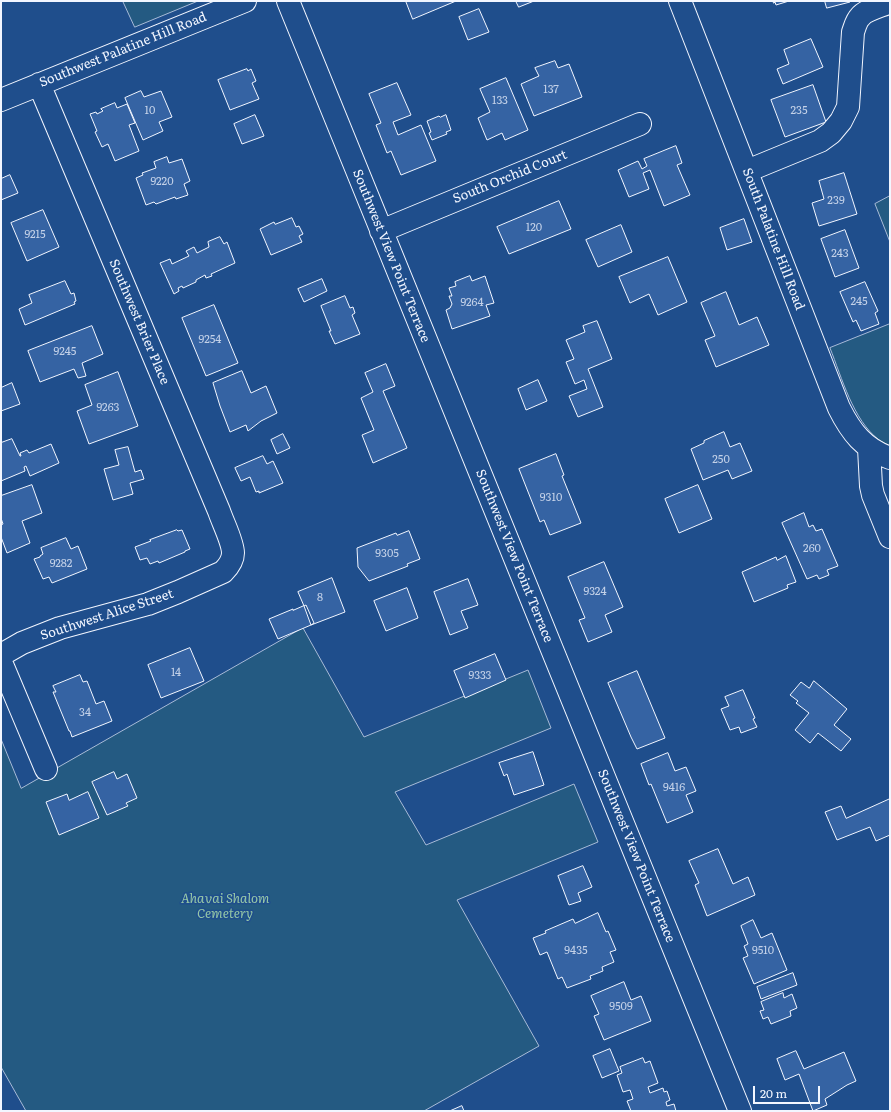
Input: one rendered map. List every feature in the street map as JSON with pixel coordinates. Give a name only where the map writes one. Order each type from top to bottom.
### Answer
[{"type":"street","name":"Southwest Palatine Hill Road","points":[[1,100],[245,1]]},
{"type":"street","name":"Southwest View Point Terrace","points":[[288,1],[740,1111]]},
{"type":"street","name":"South Palatine Hill Road","points":[[680,1],[839,408],[846,422],[861,441],[869,448],[890,458]]},
{"type":"street","points":[[747,171],[820,141],[831,133],[841,121],[848,107],[853,32],[856,23],[861,15],[890,2]]},
{"type":"street","name":"Southwest Brier Place","points":[[39,84],[219,511],[230,540],[233,553],[231,562]]},
{"type":"street","name":"South Orchid Court","points":[[381,231],[640,124]]},
{"type":"street","points":[[869,448],[871,486],[873,495],[890,537]]},
{"type":"street","name":"Southwest Alice Street","points":[[1,655],[22,643],[60,628],[148,604],[178,592],[223,572],[231,562]]},
{"type":"street","points":[[1,662],[46,769]]},
{"type":"green space","points":[[123,1],[198,1],[135,27]]},
{"type":"green space","points":[[890,196],[890,242],[875,204]]},
{"type":"green space","points":[[890,324],[890,446],[879,440],[870,432],[855,410],[830,348]]},
{"type":"green space","name":"Ahavai Shalom Cemetery","points":[[303,628],[364,737],[528,670],[551,728],[395,792],[426,845],[574,784],[598,842],[457,900],[539,1046],[424,1111],[26,1111],[1,1067],[1,739],[21,788]]},
{"type":"building","points":[[406,1],[456,1],[413,19]]},
{"type":"building","points":[[516,1],[534,1],[519,7]]},
{"type":"building","points":[[773,1],[789,1],[776,5]]},
{"type":"building","points":[[825,1],[850,1],[850,2],[827,8]]},
{"type":"building","points":[[479,9],[489,32],[468,40],[459,17]]},
{"type":"building","points":[[811,39],[823,67],[783,84],[777,69],[789,64],[784,50]]},
{"type":"building","points":[[555,61],[558,68],[569,64],[582,97],[534,116],[521,84],[539,76],[535,68]]},
{"type":"building","points":[[247,69],[248,71],[251,69],[256,81],[252,83],[259,99],[230,110],[218,80]]},
{"type":"building","points":[[506,78],[528,130],[505,140],[502,133],[487,140],[478,118],[490,112],[480,89]]},
{"type":"building","points":[[397,83],[411,115],[393,122],[398,135],[421,125],[436,161],[401,175],[391,151],[387,153],[376,125],[381,123],[369,94]]},
{"type":"building","points":[[813,85],[826,122],[785,137],[771,100]]},
{"type":"building","points":[[141,91],[144,97],[161,91],[172,117],[159,122],[163,131],[143,140],[125,98]]},
{"type":"building","points":[[115,103],[117,108],[127,104],[135,123],[129,125],[139,151],[115,161],[108,144],[102,147],[95,132],[97,131],[90,114],[96,112],[97,114],[103,111],[101,109]]},
{"type":"building","points":[[255,115],[264,136],[242,144],[234,124]]},
{"type":"building","points":[[446,115],[451,130],[446,132],[447,134],[432,140],[427,121]]},
{"type":"building","points":[[676,146],[682,163],[677,165],[690,195],[664,206],[650,170],[643,173],[649,189],[629,197],[618,170],[638,161],[642,169],[647,166],[644,159]]},
{"type":"building","points":[[167,157],[169,163],[182,159],[190,181],[184,184],[188,195],[176,199],[175,197],[156,204],[154,202],[146,205],[136,178],[143,175],[142,173],[156,168],[154,162]]},
{"type":"building","points":[[844,173],[857,214],[819,226],[812,203],[824,199],[819,181]]},
{"type":"building","points":[[10,175],[18,193],[1,200],[1,179]]},
{"type":"building","points":[[559,201],[571,229],[509,254],[497,227]]},
{"type":"building","points":[[43,210],[59,247],[27,261],[11,223]]},
{"type":"building","points":[[292,218],[296,227],[299,226],[303,234],[299,236],[302,242],[271,255],[260,229],[274,222],[275,224]]},
{"type":"building","points":[[744,219],[752,242],[727,250],[720,228]]},
{"type":"building","points":[[621,225],[632,252],[598,267],[586,240]]},
{"type":"building","points":[[845,230],[859,268],[835,277],[821,239]]},
{"type":"building","points":[[220,237],[224,244],[227,242],[235,263],[211,274],[212,276],[206,278],[205,275],[196,280],[196,282],[183,288],[182,286],[178,288],[179,291],[174,294],[160,263],[170,259],[172,264],[189,256],[186,251],[194,247],[197,253],[209,247],[208,242]]},
{"type":"building","points":[[668,257],[687,302],[658,315],[649,294],[630,303],[619,277]]},
{"type":"building","points":[[470,276],[472,281],[485,276],[494,303],[486,305],[490,316],[452,329],[446,310],[450,308],[452,304],[449,296],[452,296],[449,288],[456,286],[455,282]]},
{"type":"building","points":[[322,279],[327,291],[304,302],[298,289]]},
{"type":"building","points":[[65,281],[71,294],[74,293],[76,301],[74,302],[75,304],[25,325],[19,309],[32,303],[29,295]]},
{"type":"building","points":[[865,282],[878,311],[875,313],[879,324],[861,331],[856,320],[853,322],[840,292]]},
{"type":"building","points":[[726,292],[739,325],[757,317],[769,345],[716,367],[705,340],[715,336],[701,303]]},
{"type":"building","points":[[345,296],[350,308],[353,307],[355,313],[352,315],[360,334],[335,344],[321,306]]},
{"type":"building","points":[[214,305],[238,363],[206,376],[182,318]]},
{"type":"building","points":[[597,321],[612,359],[588,369],[603,407],[578,417],[569,396],[587,389],[584,380],[575,384],[566,362],[574,359],[566,340],[585,332],[583,326]]},
{"type":"building","points":[[92,326],[103,354],[82,363],[86,376],[78,378],[74,369],[40,382],[28,351]]},
{"type":"building","points":[[386,364],[395,386],[383,391],[407,448],[373,463],[362,435],[374,430],[361,398],[373,392],[365,373]]},
{"type":"building","points":[[242,371],[251,393],[266,386],[277,413],[261,421],[248,431],[246,425],[230,432],[213,383]]},
{"type":"building","points":[[118,372],[138,426],[89,444],[77,411],[92,405],[85,385]]},
{"type":"building","points":[[538,380],[547,401],[526,410],[518,389]]},
{"type":"building","points":[[12,383],[20,404],[1,411],[1,388]]},
{"type":"building","points":[[724,432],[730,447],[740,443],[752,471],[732,479],[728,470],[703,480],[691,449]]},
{"type":"building","points":[[283,434],[290,448],[277,454],[271,440]]},
{"type":"building","points":[[12,439],[20,456],[20,453],[27,450],[29,453],[51,444],[59,463],[30,476],[26,466],[24,467],[25,471],[1,481],[1,443]]},
{"type":"building","points":[[128,447],[135,472],[141,470],[144,479],[130,483],[133,494],[113,500],[104,469],[119,465],[115,450]]},
{"type":"building","points":[[556,454],[564,475],[562,476],[581,523],[550,535],[544,520],[540,522],[519,469]]},
{"type":"building","points":[[263,456],[267,464],[273,461],[283,483],[259,493],[259,491],[256,492],[250,477],[241,481],[235,468]]},
{"type":"building","points":[[32,485],[42,513],[22,521],[30,543],[7,553],[1,537],[1,525],[3,524],[1,518],[1,496]]},
{"type":"building","points":[[698,485],[712,519],[679,533],[665,499]]},
{"type":"building","points":[[804,513],[809,527],[813,525],[816,531],[822,529],[838,566],[827,570],[829,575],[819,579],[817,575],[807,579],[782,523]]},
{"type":"building","points":[[177,530],[182,530],[190,549],[159,563],[158,561],[150,564],[147,558],[140,560],[135,547]]},
{"type":"building","points":[[409,531],[420,559],[407,564],[408,566],[369,581],[358,567],[357,548],[396,533],[397,535]]},
{"type":"building","points":[[66,538],[71,549],[78,546],[87,569],[52,583],[49,577],[43,579],[34,559],[43,554],[41,548]]},
{"type":"building","points":[[786,556],[796,582],[787,585],[788,588],[754,602],[742,572],[776,557],[777,560]]},
{"type":"building","points":[[604,562],[623,607],[605,615],[612,632],[588,642],[579,620],[585,618],[568,577]]},
{"type":"building","points":[[332,578],[345,612],[311,625],[314,623],[298,592]]},
{"type":"building","points":[[468,579],[478,605],[461,611],[468,628],[450,635],[434,592]]},
{"type":"building","points":[[407,588],[418,618],[386,631],[374,601]]},
{"type":"building","points":[[304,606],[311,625],[278,639],[269,619]]},
{"type":"building","points":[[190,648],[204,681],[161,698],[148,665]]},
{"type":"building","points":[[495,654],[506,680],[465,698],[454,671]]},
{"type":"building","points":[[637,671],[665,738],[637,749],[608,683]]},
{"type":"building","points":[[80,675],[83,682],[87,681],[96,704],[104,701],[112,721],[72,737],[53,692],[56,692],[53,686]]},
{"type":"building","points":[[814,681],[847,709],[834,725],[851,739],[841,751],[818,733],[810,743],[795,730],[809,713],[796,703],[798,701],[790,695],[801,682],[809,688]]},
{"type":"building","points":[[743,690],[755,718],[753,719],[757,727],[741,733],[739,727],[730,730],[721,709],[729,706],[725,697]]},
{"type":"building","points":[[533,752],[544,785],[514,795],[507,774],[504,776],[499,763]]},
{"type":"building","points":[[668,753],[675,771],[686,767],[696,791],[686,795],[693,812],[667,823],[641,764]]},
{"type":"building","points":[[114,772],[117,779],[127,774],[137,798],[126,803],[128,806],[107,815],[92,782]]},
{"type":"building","points":[[88,792],[99,818],[59,835],[46,802],[67,794],[69,800]]},
{"type":"building","points":[[890,799],[890,835],[876,841],[870,827],[837,840],[825,812],[841,806],[846,818]]},
{"type":"building","points":[[718,849],[733,884],[748,877],[755,895],[707,916],[695,885],[699,883],[689,861]]},
{"type":"building","points":[[583,866],[592,887],[578,893],[581,901],[569,905],[558,876]]},
{"type":"building","points":[[598,913],[616,950],[610,952],[614,962],[602,967],[603,971],[590,976],[591,979],[567,988],[562,977],[558,979],[547,952],[540,955],[533,938],[573,919],[575,923]]},
{"type":"building","points":[[753,920],[761,938],[772,933],[787,970],[754,984],[743,958],[748,956],[744,946],[748,944],[741,926]]},
{"type":"building","points":[[793,973],[797,985],[761,999],[757,987]]},
{"type":"building","points":[[624,982],[631,1000],[641,996],[651,1021],[604,1040],[594,1016],[599,1014],[591,996]]},
{"type":"building","points":[[783,993],[784,998],[792,994],[797,1008],[790,1011],[791,1016],[771,1024],[768,1017],[763,1019],[760,1011],[764,1010],[761,1002]]},
{"type":"building","points":[[610,1049],[619,1071],[602,1078],[593,1056]]},
{"type":"building","points":[[796,1051],[804,1069],[844,1052],[856,1081],[825,1099],[827,1105],[813,1111],[799,1074],[785,1080],[777,1059]]},
{"type":"building","points":[[643,1058],[645,1063],[650,1061],[658,1083],[648,1087],[650,1093],[663,1088],[664,1092],[667,1091],[670,1100],[666,1102],[667,1106],[674,1104],[676,1111],[631,1111],[627,1101],[633,1099],[630,1090],[623,1092],[617,1075],[622,1073],[620,1067]]},
{"type":"building","points":[[462,1106],[464,1111],[450,1111]]}]
